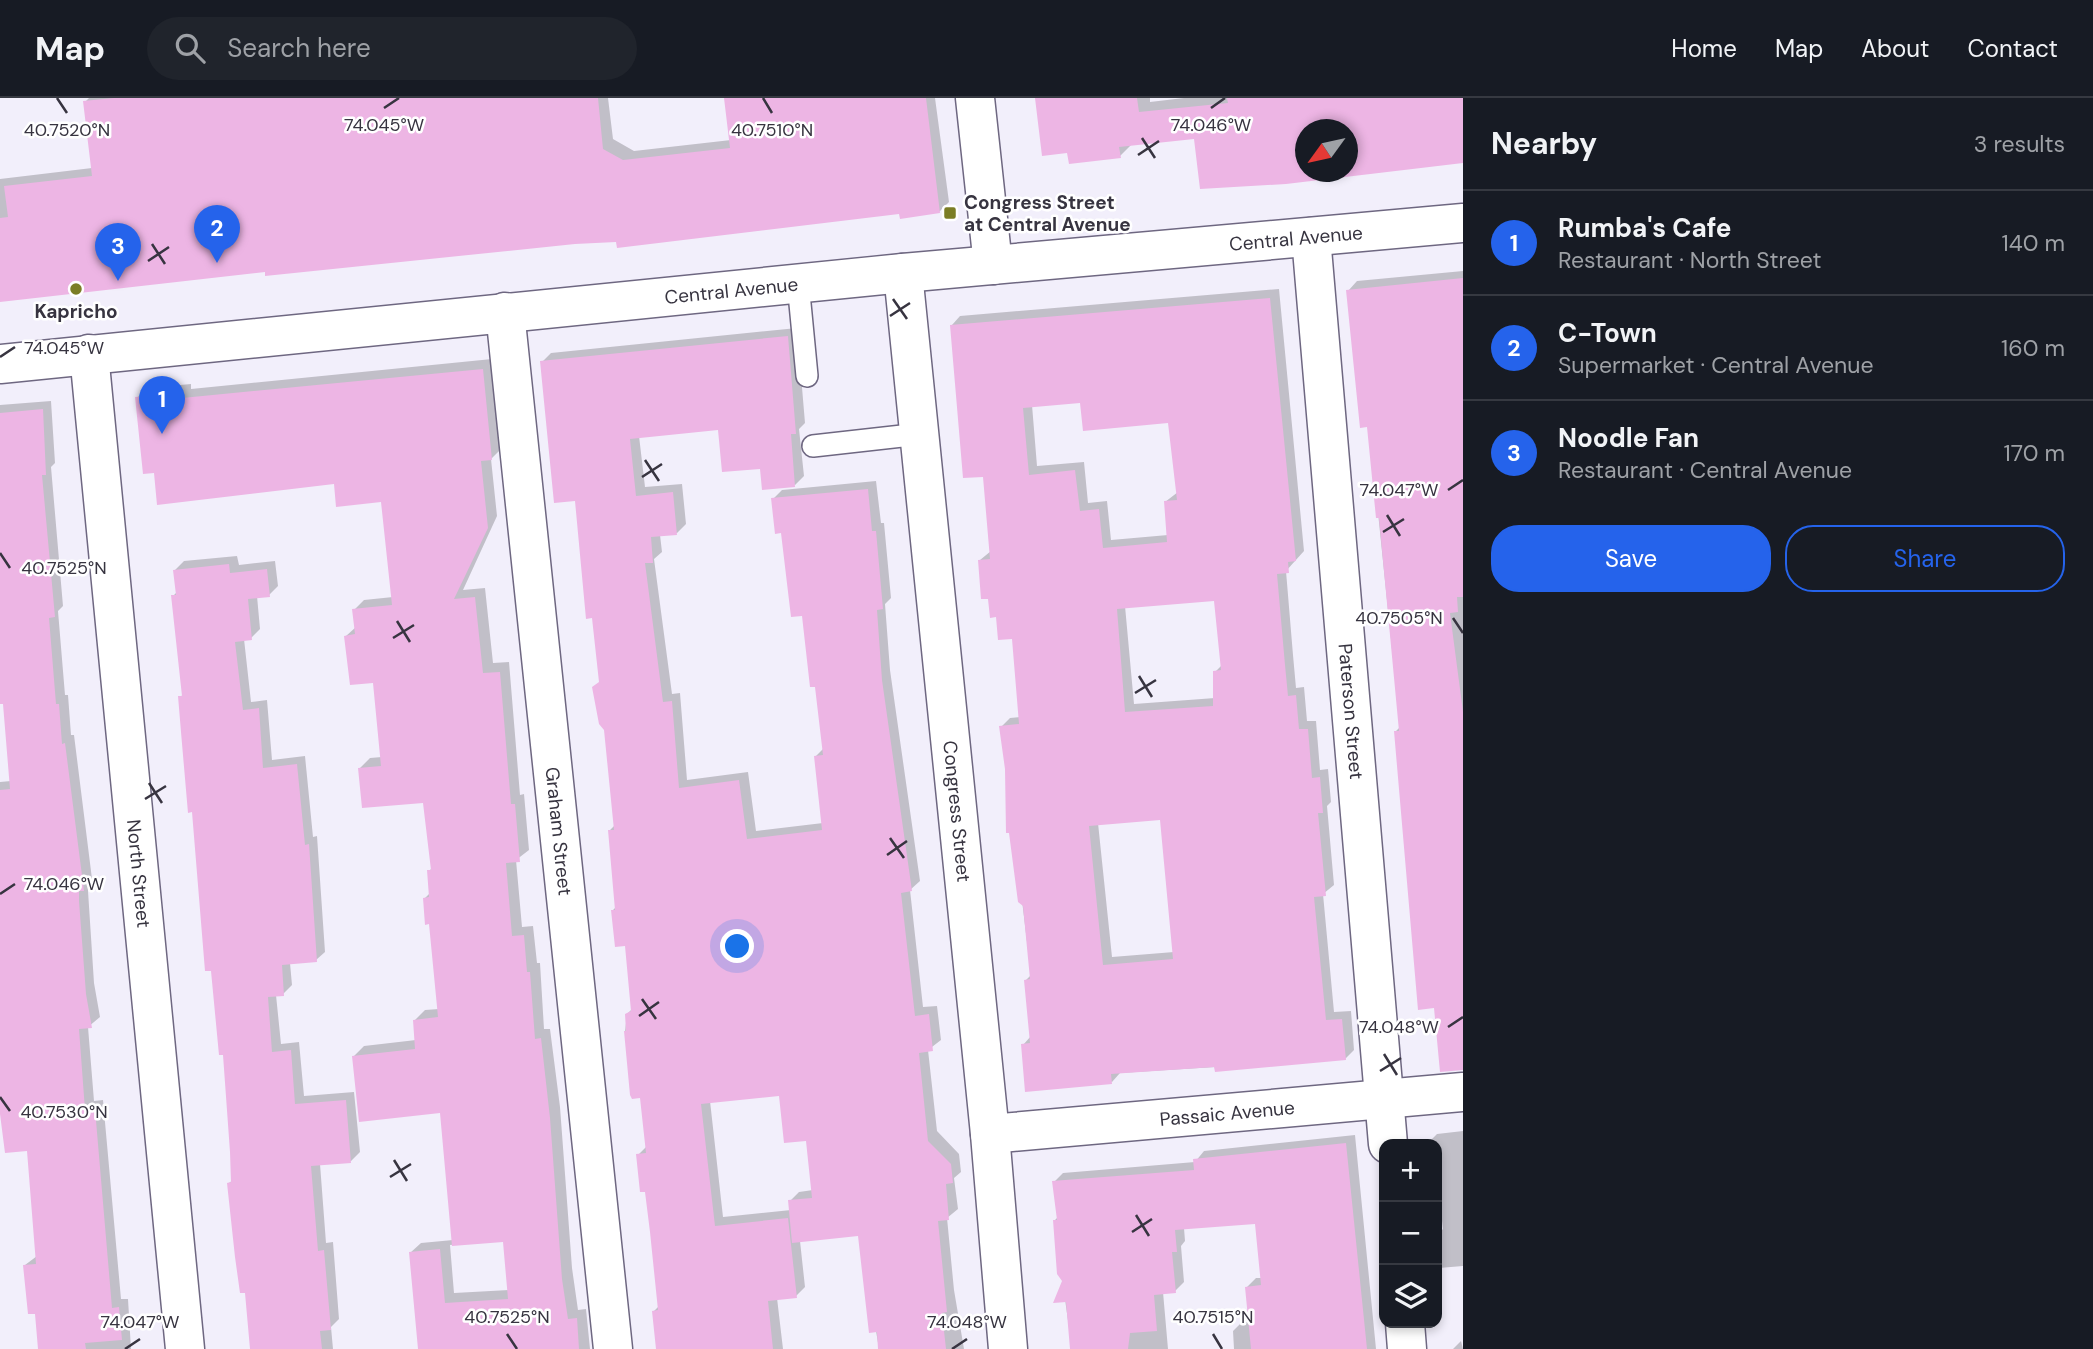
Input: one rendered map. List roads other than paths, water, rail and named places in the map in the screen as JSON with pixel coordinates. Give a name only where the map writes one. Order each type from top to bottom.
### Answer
[{"type":"street","points":[[975,98],[993,265]]},
{"type":"street","name":"Central Avenue","points":[[0,364],[798,283],[1463,223]]},
{"type":"street","name":"Paterson Street","points":[[1311,237],[1387,1139]]},
{"type":"street","name":"Congress Street","points":[[902,273],[990,1134],[1008,1349]]},
{"type":"street","name":"Graham Street","points":[[505,312],[613,1349]]},
{"type":"street","name":"North Street","points":[[89,354],[185,1349]]},
{"type":"street","name":"Passaic Avenue","points":[[990,1134],[1463,1092]]},
{"type":"street","points":[[1405,1328],[1407,1349]]},
{"type":"lane","points":[[798,283],[807,376]]},
{"type":"lane","points":[[813,446],[920,434]]},
{"type":"place","name":"Congress Street at Central Avenue","points":[[950,213]]},
{"type":"place","name":"C-Town","points":[[217,263]]},
{"type":"place","name":"Noodle Fan","points":[[118,281]]},
{"type":"place","name":"Kapricho","points":[[76,289]]},
{"type":"place","name":"Rumba's Cafe","points":[[162,434]]}]
